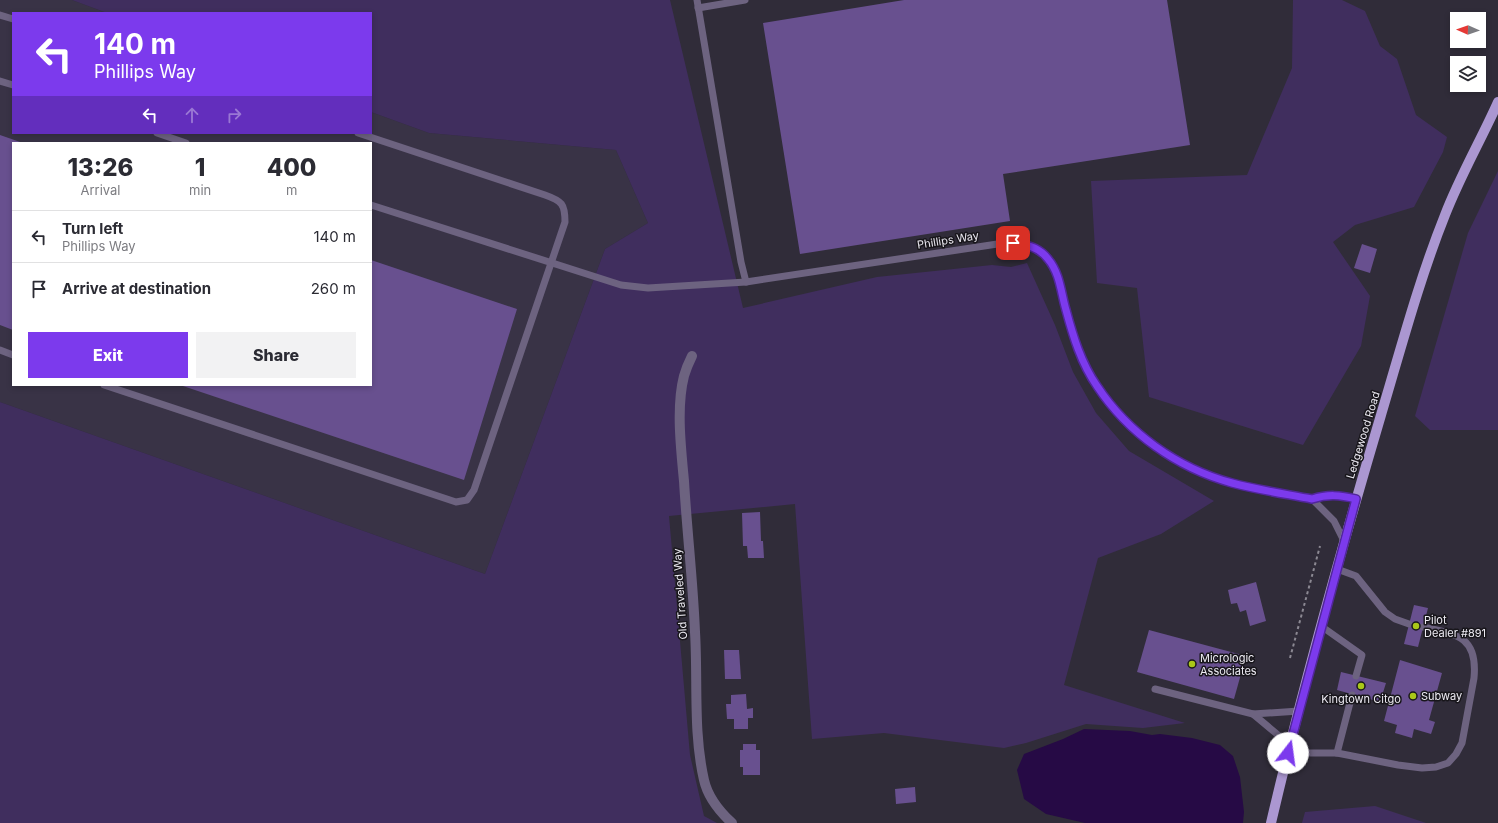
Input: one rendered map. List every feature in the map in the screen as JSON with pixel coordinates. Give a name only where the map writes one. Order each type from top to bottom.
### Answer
[{"type":"main road","points":[[1484,133],[1498,102]]},
{"type":"main road","points":[[1484,133],[1498,116]]},
{"type":"main road","name":"Ledgewood Road","points":[[1271,823],[1344,540],[1423,278],[1438,232],[1458,182],[1484,133]]},
{"type":"street","name":"Old Traveled Way","points":[[692,356],[684,376],[680,409],[686,515],[696,633],[697,726],[704,782],[718,809],[732,823]]},
{"type":"lane","points":[[745,0],[697,4],[746,282]]},
{"type":"lane","points":[[0,15],[12,19]]},
{"type":"lane","points":[[0,81],[12,85]]},
{"type":"lane","points":[[160,134],[183,142]]},
{"type":"lane","points":[[107,386],[456,502],[467,500],[474,490],[565,222],[565,209],[559,200],[361,134]]},
{"type":"lane","name":"Phillips Way","points":[[372,205],[621,285],[648,288],[746,282],[1004,243],[1031,246],[1048,258],[1054,268],[1059,280],[1066,310],[1083,362],[1096,385],[1126,422],[1144,438],[1165,453],[1205,473],[1232,483],[1312,499],[1324,495],[1335,495],[1356,499]]},
{"type":"lane","points":[[0,350],[12,355]]},
{"type":"lane","points":[[1312,499],[1334,521],[1344,540]]},
{"type":"lane","points":[[1337,569],[1356,576],[1385,612],[1395,619],[1409,624]]},
{"type":"lane","points":[[1321,626],[1362,655],[1356,676]]},
{"type":"lane","points":[[1253,714],[1289,749],[1337,753],[1398,765],[1422,768],[1436,767],[1448,763],[1456,754],[1462,743],[1474,678],[1475,670],[1473,656],[1467,644],[1458,636],[1423,627]]},
{"type":"lane","points":[[1155,689],[1253,714],[1299,711]]},
{"type":"lane","points":[[1337,753],[1352,694]]},
{"type":"path","points":[[1290,658],[1320,546]]},
{"type":"shaded area","points":[[0,0],[72,0],[104,12],[12,12],[12,134],[372,134],[372,112],[429,133],[616,150],[648,223],[605,249],[485,574],[0,402]]},
{"type":"shaded area","points":[[72,0],[670,0],[743,308],[877,277],[992,265],[1011,267],[1027,263],[1055,325],[1073,372],[1096,413],[1129,451],[1214,501],[1161,534],[1098,558],[1064,685],[1185,723],[1143,728],[1086,724],[1026,743],[1004,748],[884,733],[812,739],[795,504],[669,516],[690,755],[704,816],[717,823],[0,823],[0,402],[485,574],[605,249],[648,223],[616,150],[429,133],[372,112],[372,12],[104,12]]},
{"type":"shaded area","points":[[1293,0],[1342,0],[1365,11],[1380,46],[1397,59],[1416,115],[1447,137],[1443,152],[1414,207],[1355,225],[1333,242],[1370,296],[1361,346],[1303,445],[1149,397],[1137,288],[1097,283],[1091,181],[1247,175],[1292,68]]},
{"type":"shaded area","points":[[1498,171],[1498,430],[1430,430],[1415,416],[1468,233]]},
{"type":"shaded area","points":[[1084,729],[1130,731],[1152,735],[1160,734],[1192,738],[1220,745],[1233,756],[1240,777],[1244,812],[1243,823],[1085,823],[1046,814],[1024,799],[1017,770],[1024,754]]},
{"type":"shaded area","points":[[1375,806],[1426,823],[1302,823],[1305,812]]},
{"type":"building","points":[[904,0],[1167,0],[1190,145],[1003,174],[1010,221],[800,254],[763,23]]},
{"type":"building","points":[[0,135],[20,142],[12,142],[12,330],[0,325]]},
{"type":"building","points":[[1362,244],[1377,249],[1370,273],[1354,268]]},
{"type":"building","points":[[372,260],[517,309],[464,480],[183,386],[372,386]]},
{"type":"building","points":[[760,512],[761,541],[763,541],[764,558],[748,558],[747,546],[743,546],[742,513]]},
{"type":"building","points":[[1256,582],[1266,621],[1250,626],[1246,610],[1240,612],[1237,603],[1231,604],[1228,590]]},
{"type":"building","name":"Pilot Dealer #891","points":[[1414,605],[1428,608],[1418,647],[1404,644]]},
{"type":"building","name":"Micrologic Associates","points":[[1149,630],[1246,656],[1234,699],[1137,672]]},
{"type":"building","points":[[724,650],[739,650],[741,679],[725,679]]},
{"type":"building","name":"Subway","points":[[1400,660],[1442,673],[1429,720],[1435,722],[1431,734],[1414,729],[1412,738],[1395,733],[1397,725],[1384,721]]},
{"type":"building","name":"Kingtown Citgo","points":[[1341,672],[1386,683],[1380,702],[1337,690]]},
{"type":"building","points":[[746,694],[747,709],[753,708],[753,718],[748,718],[748,729],[734,729],[734,719],[727,719],[726,704],[731,704],[731,695]]},
{"type":"building","points":[[743,744],[756,744],[756,750],[760,750],[760,775],[743,775],[743,767],[740,767],[740,750],[743,750]]},
{"type":"building","points":[[915,787],[916,802],[896,804],[895,789]]},
{"type":"place","name":"Pilot Dealer #891","points":[[1416,626]]},
{"type":"place","name":"Micrologic Associates","points":[[1192,664]]},
{"type":"place","name":"Kingtown Citgo","points":[[1361,686]]},
{"type":"place","name":"Subway","points":[[1413,696]]},
{"type":"route","points":[[1013,243],[1031,246],[1048,258],[1052,263],[1059,280],[1066,310],[1083,362],[1096,385],[1111,405],[1126,422],[1144,438],[1165,453],[1183,463],[1232,483],[1312,499],[1324,495],[1340,495],[1356,499],[1288,753]]}]
